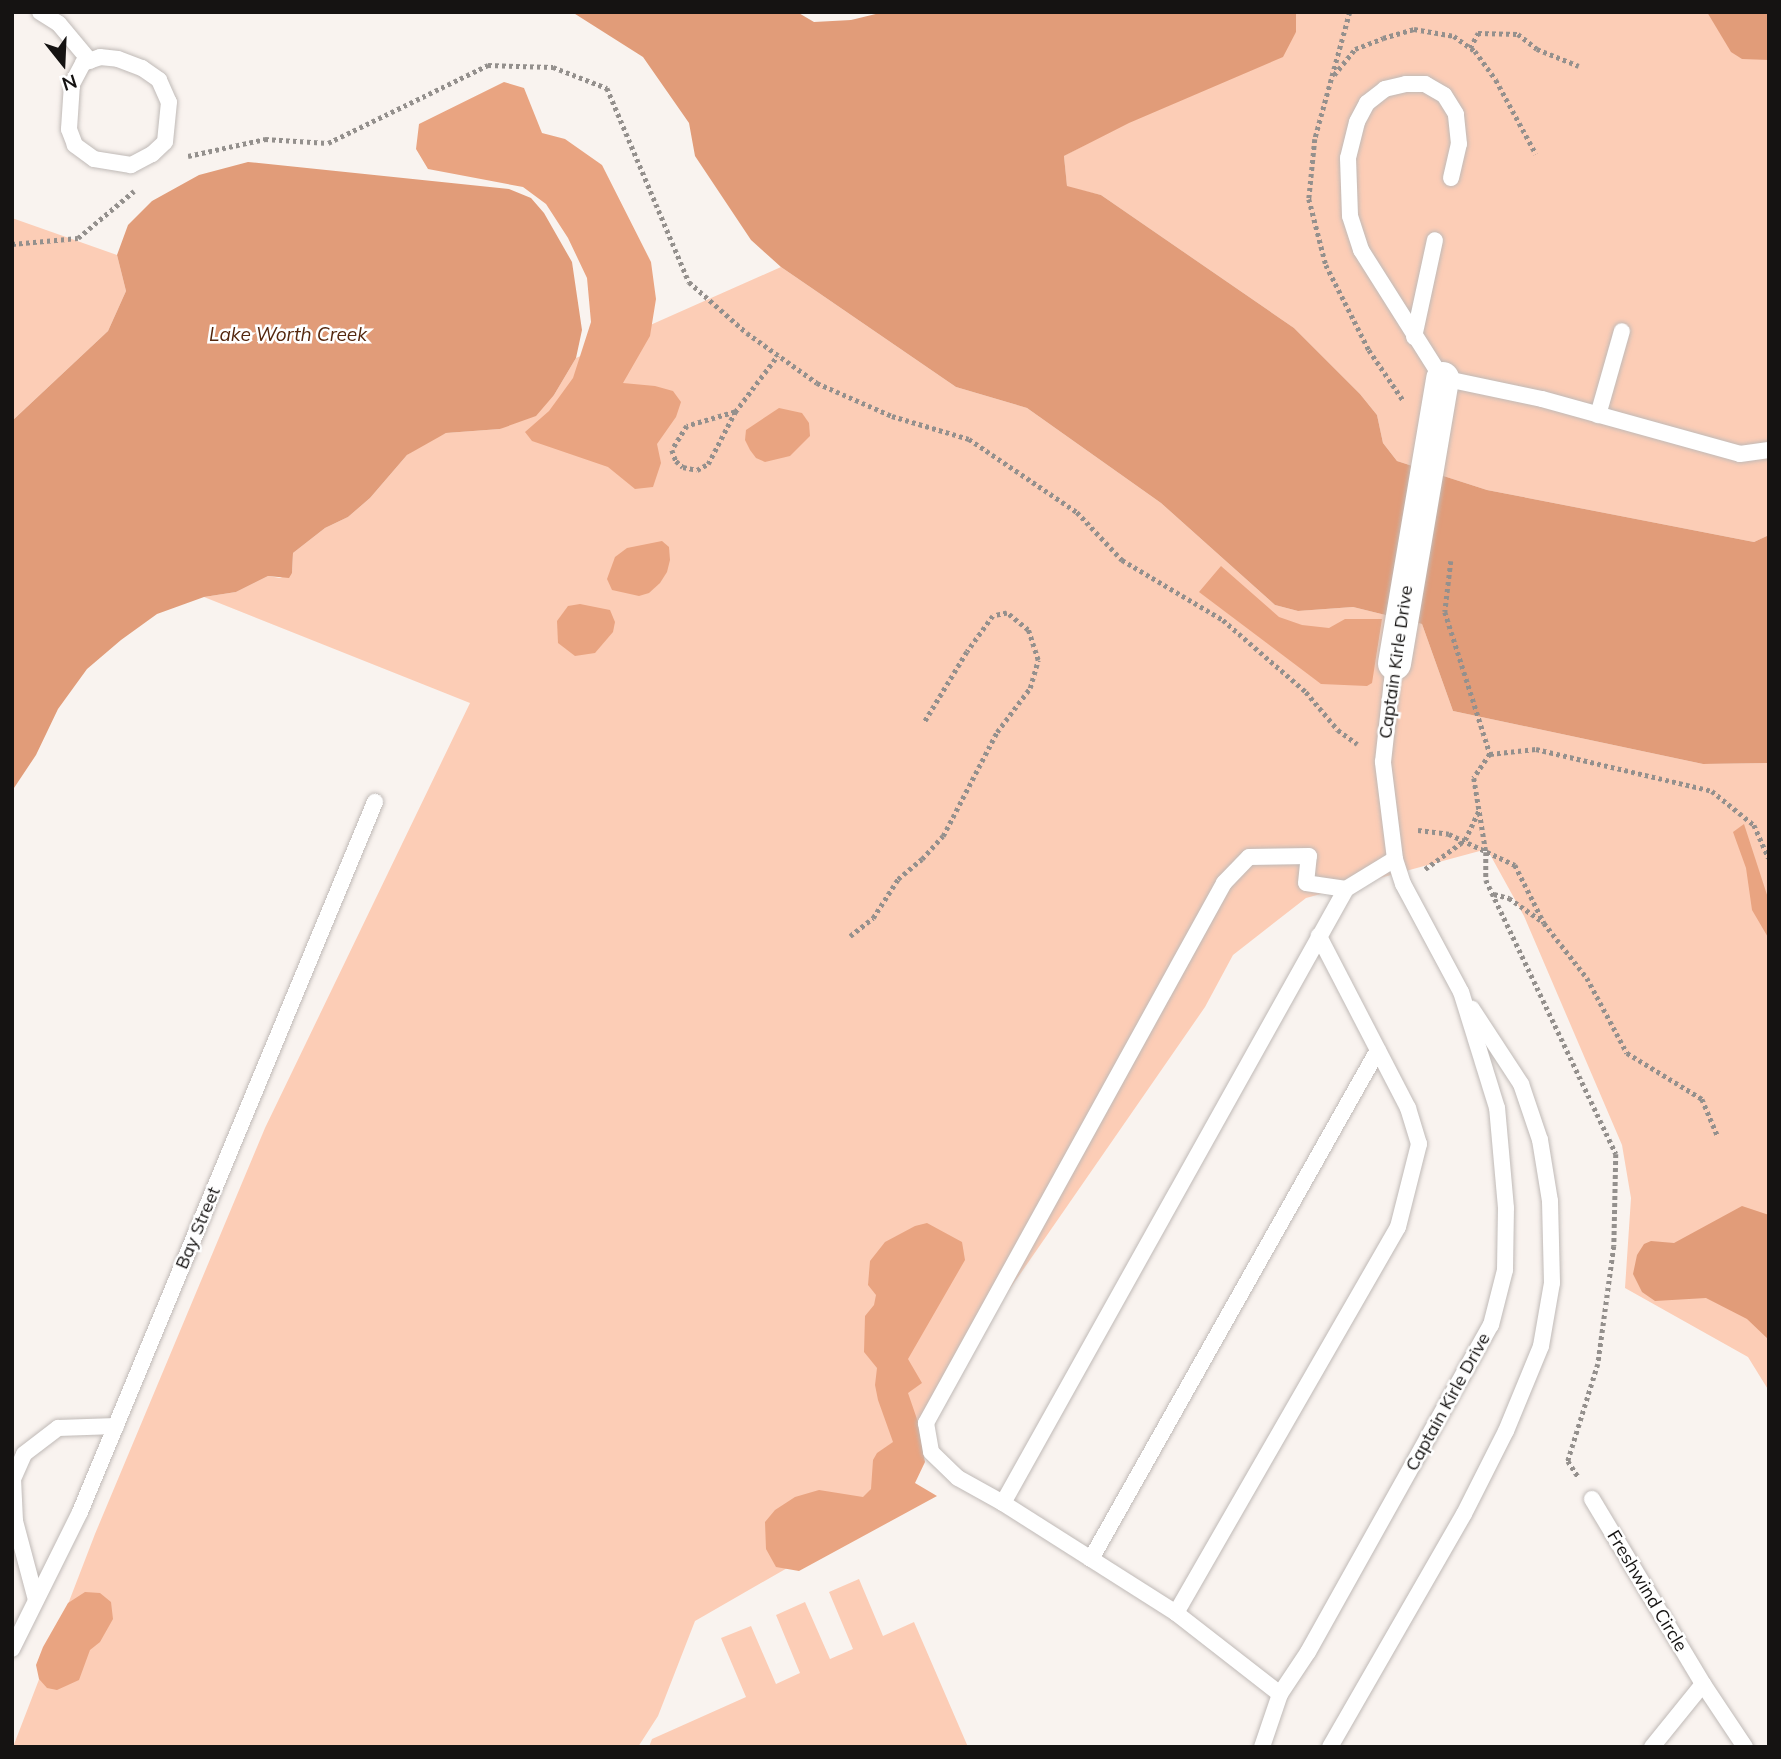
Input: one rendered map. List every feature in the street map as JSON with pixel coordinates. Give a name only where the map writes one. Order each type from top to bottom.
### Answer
[{"type":"street","name":"Captain Kirle Drive","points":[[1394,663],[1442,378]]},
{"type":"lane","points":[[40,12],[58,24],[90,61]]},
{"type":"lane","points":[[100,57],[118,58],[159,80],[169,102],[169,126],[164,142],[152,154],[131,165],[94,159],[75,145],[69,129],[68,107],[72,85],[83,63],[90,61],[100,57]]},
{"type":"lane","points":[[1451,178],[1459,144],[1456,114],[1444,95],[1426,84],[1406,84],[1385,89],[1367,103],[1357,122],[1348,158],[1350,216],[1361,250],[1442,378],[1542,399],[1740,454],[1769,450]]},
{"type":"lane","points":[[1414,337],[1435,240]]},
{"type":"lane","points":[[1598,415],[1622,331]]},
{"type":"lane","name":"Captain Kirle Drive","points":[[1262,1747],[1280,1694],[1308,1652],[1491,1325],[1502,1281],[1506,1208],[1497,1108],[1461,992],[1403,884],[1389,827],[1383,762],[1394,663]]},
{"type":"lane","name":"Bay Street","points":[[12,1649],[80,1512],[375,802]]},
{"type":"lane","points":[[1280,1694],[1176,1613],[1003,1503],[958,1478],[931,1452],[926,1423],[1224,883],[1249,857],[1308,856],[1306,883],[1346,889]]},
{"type":"lane","points":[[1003,1503],[1346,889],[1395,859]]},
{"type":"lane","points":[[1176,1613],[1398,1227],[1419,1144],[1408,1108],[1320,936]]},
{"type":"lane","points":[[1330,1747],[1464,1514],[1506,1431],[1541,1346],[1552,1283],[1550,1201],[1540,1140],[1521,1084],[1461,992]]},
{"type":"lane","points":[[1091,1559],[1378,1050]]},
{"type":"lane","points":[[36,1600],[15,1521],[13,1479],[24,1454],[58,1428],[116,1426]]},
{"type":"lane","name":"Freshwind Circle","points":[[1592,1499],[1703,1684],[1745,1747]]},
{"type":"lane","points":[[1652,1747],[1703,1684]]},
{"type":"path","points":[[1470,48],[1478,33],[1518,34],[1537,49],[1579,66]]},
{"type":"path","points":[[181,161],[192,153],[265,139],[328,143],[488,65],[552,67],[607,88],[689,282],[747,333],[817,383],[892,415],[969,439],[990,453],[1077,512],[1122,560],[1223,620],[1306,692],[1338,730],[1383,762]]},
{"type":"path","points":[[12,244],[78,237],[146,184]]},
{"type":"path","points":[[734,412],[687,426],[672,450],[676,461],[683,467],[697,470],[708,464],[734,412],[778,355]]},
{"type":"path","points":[[1451,559],[1445,612],[1481,735]]},
{"type":"path","points":[[850,936],[873,918],[898,878],[922,859],[943,836],[998,732],[1030,688],[1038,660],[1028,630],[1007,613],[993,616],[967,652],[924,723]]},
{"type":"path","points":[[1490,754],[1536,749],[1712,791],[1754,825],[1769,858]]},
{"type":"path","points":[[1403,884],[1465,840],[1479,810]]},
{"type":"path","points":[[1389,827],[1449,834],[1515,866],[1544,923],[1587,978],[1627,1053],[1702,1099],[1717,1135]]},
{"type":"path","points":[[1493,894],[1508,898],[1544,923]]},
{"type":"shaded area","points":[[1296,12],[1769,12],[1769,535],[1754,542],[1487,490],[1397,461],[1383,443],[1377,415],[1360,394],[1294,328],[1101,195],[1067,187],[1064,156],[1296,32]]},
{"type":"shaded area","points":[[504,82],[524,88],[542,133],[565,139],[602,165],[651,262],[656,299],[650,336],[623,383],[673,391],[681,402],[676,417],[657,444],[661,463],[653,487],[635,489],[608,467],[532,441],[525,432],[549,411],[573,378],[591,322],[587,278],[568,238],[546,204],[523,187],[428,169],[416,149],[419,124]]},
{"type":"shaded area","points":[[12,218],[117,255],[126,291],[108,331],[12,421]]},
{"type":"shaded area","points":[[781,267],[956,387],[1027,408],[1161,503],[1275,605],[1298,611],[1353,607],[1422,624],[1453,711],[1703,764],[1769,763],[1769,1391],[1748,1357],[1625,1288],[1631,1198],[1622,1145],[1524,916],[1487,849],[1306,898],[1233,955],[1205,1007],[836,1540],[695,1621],[658,1716],[638,1747],[13,1747],[95,1534],[265,1128],[470,703],[204,597],[236,592],[268,576],[280,578],[292,573],[293,553],[325,528],[348,517],[370,498],[407,455],[426,442],[446,433],[500,429],[554,395],[576,358]]},
{"type":"shaded area","points":[[779,408],[802,413],[809,423],[810,436],[790,456],[765,462],[756,458],[750,450],[745,440],[746,430]]},
{"type":"shaded area","points":[[662,541],[669,547],[670,560],[660,583],[649,593],[639,596],[612,590],[607,579],[615,557],[627,548]]},
{"type":"shaded area","points":[[1221,566],[1279,617],[1302,625],[1329,628],[1345,619],[1382,619],[1372,683],[1367,686],[1321,684],[1199,592]]},
{"type":"shaded area","points":[[580,604],[610,610],[615,622],[613,632],[595,653],[575,656],[558,643],[557,621],[568,606]]},
{"type":"shaded area","points":[[1744,824],[1769,901],[1769,939],[1752,910],[1746,868],[1733,832]]},
{"type":"shaded area","points":[[927,1223],[962,1242],[965,1260],[908,1359],[922,1383],[908,1393],[918,1422],[925,1462],[915,1483],[937,1496],[799,1571],[776,1567],[766,1549],[765,1522],[775,1510],[795,1497],[819,1490],[863,1497],[871,1489],[873,1460],[877,1453],[893,1442],[878,1400],[875,1385],[877,1368],[864,1352],[865,1316],[874,1305],[876,1295],[868,1285],[870,1261],[885,1242],[915,1226]]},
{"type":"shaded area","points":[[859,1579],[883,1636],[914,1622],[968,1747],[649,1747],[652,1739],[746,1697],[721,1638],[751,1626],[776,1684],[800,1673],[776,1615],[805,1602],[830,1659],[853,1649],[829,1592]]},
{"type":"shaded area","points":[[85,1592],[100,1593],[111,1602],[113,1619],[100,1642],[90,1650],[79,1680],[57,1690],[47,1688],[39,1679],[36,1665],[43,1647],[68,1603]]},
{"type":"water","points":[[572,12],[797,12],[814,22],[851,20],[884,12],[1296,12],[1296,32],[1283,57],[1129,123],[1064,156],[1067,186],[1101,195],[1294,328],[1360,394],[1377,415],[1383,443],[1397,461],[1487,490],[1754,542],[1769,535],[1769,763],[1703,764],[1453,711],[1422,624],[1353,607],[1298,611],[1275,605],[1161,503],[1027,408],[956,387],[781,267],[751,240],[695,156],[689,123],[643,57]]},
{"type":"water","points":[[1707,12],[1769,12],[1769,60],[1742,59],[1731,52]]},
{"type":"water","name":"Lake Worth Creek","points":[[248,162],[509,189],[531,198],[544,213],[572,262],[582,330],[576,358],[554,395],[536,416],[500,429],[446,433],[407,455],[370,498],[348,517],[325,528],[293,553],[292,573],[289,578],[268,576],[236,592],[204,597],[157,614],[121,640],[87,669],[58,709],[36,755],[12,791],[12,421],[108,331],[126,291],[117,255],[128,225],[152,201],[199,175]]},
{"type":"water","points":[[1742,1206],[1769,1215],[1769,1340],[1747,1319],[1706,1298],[1655,1301],[1642,1292],[1633,1274],[1637,1255],[1644,1244],[1651,1241],[1674,1243]]}]
